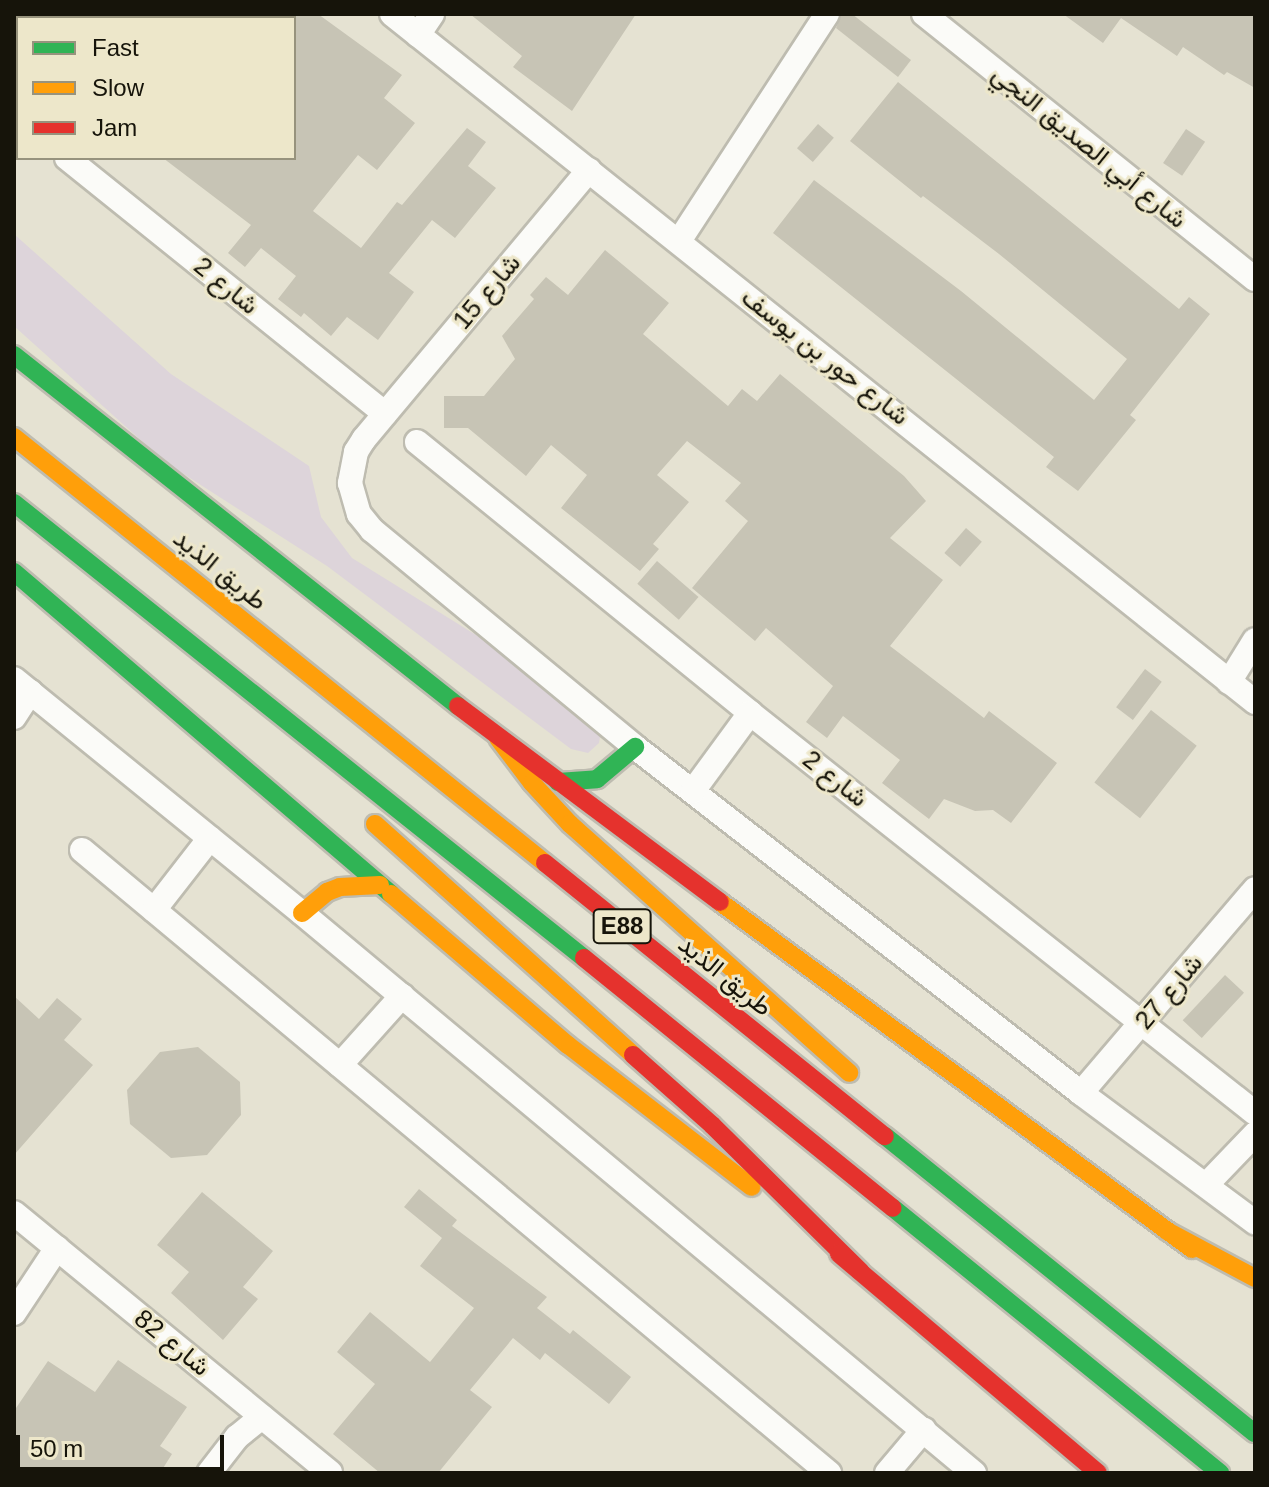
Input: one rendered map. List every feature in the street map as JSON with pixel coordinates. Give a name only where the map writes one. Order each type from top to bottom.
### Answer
[{"type":"main road","points":[[14,355],[498,738],[1255,1296]]},
{"type":"main road","name":"طريق الذيد","points":[[14,437],[1255,1433]]},
{"type":"main road","name":"E88","points":[[14,503],[390,801],[1220,1473]]},
{"type":"main road","points":[[14,572],[568,1045],[861,1272],[1098,1473]]},
{"type":"main road","points":[[215,665],[242,700],[283,743]]},
{"type":"main road","points":[[498,738],[532,783],[570,824],[868,1090]]},
{"type":"main road","points":[[558,782],[597,779],[635,747]]},
{"type":"main road","points":[[362,813],[712,1125],[861,1272]]},
{"type":"main road","points":[[302,913],[327,892],[340,887],[380,885]]},
{"type":"main road","points":[[932,1150],[984,1217]]},
{"type":"main road","points":[[1167,1231],[1255,1278]]},
{"type":"street","name":"شارع حور بن يوسف","points":[[392,14],[1255,702]]},
{"type":"street","points":[[418,35],[432,14]]},
{"type":"street","points":[[679,241],[827,14]]},
{"type":"street","name":"شارع أبي الصديق النجي","points":[[924,14],[1255,279]]},
{"type":"street","name":"شارع 2","points":[[69,160],[385,414]]},
{"type":"street","name":"شارع 15","points":[[589,170],[364,439],[354,460],[350,483],[359,514],[372,530],[635,747],[1081,1093],[1255,1222]]},
{"type":"street","name":"شارع 2","points":[[417,442],[750,713],[1255,1113]]},
{"type":"street","points":[[1229,682],[1255,640]]},
{"type":"street","points":[[14,717],[22,685],[302,913],[974,1473]]},
{"type":"street","points":[[693,791],[750,713]]},
{"type":"street","points":[[154,910],[210,838]]},
{"type":"street","points":[[82,850],[829,1473]]},
{"type":"street","name":"شارع 27","points":[[1081,1093],[1255,889]]},
{"type":"street","points":[[340,1065],[402,996]]},
{"type":"street","points":[[1207,1184],[1255,1134]]},
{"type":"street","name":"شارع 82","points":[[14,1213],[330,1473]]},
{"type":"street","points":[[14,1313],[57,1248]]},
{"type":"street","points":[[209,1473],[237,1437],[262,1417]]},
{"type":"street","points":[[887,1473],[924,1429]]},
{"type":"shaded area","points":[[14,234],[171,374],[309,466],[321,517],[352,558],[484,640],[594,718],[601,731],[599,743],[588,753],[571,749],[327,566],[165,462],[14,326]]},
{"type":"building","points":[[318,14],[402,75],[384,98],[415,123],[377,170],[358,155],[313,211],[361,248],[397,202],[402,205],[467,128],[486,142],[468,166],[496,188],[455,238],[432,220],[389,273],[414,292],[378,340],[347,317],[331,336],[304,313],[301,317],[278,299],[296,276],[261,248],[245,267],[228,253],[251,225],[166,160],[296,160],[294,16]]},
{"type":"building","points":[[470,14],[636,14],[572,111],[513,67],[522,56]]},
{"type":"building","points":[[842,14],[852,14],[911,60],[898,77],[836,28]]},
{"type":"building","points":[[1063,14],[1255,14],[1255,88],[1227,72],[1224,75],[1183,47],[1177,56],[1121,18],[1103,43]]},
{"type":"building","points":[[898,82],[1179,309],[1189,297],[1210,314],[1130,415],[1136,420],[1078,491],[1046,467],[1054,457],[773,233],[814,180],[961,291],[1094,400],[1127,359],[999,254],[923,196],[921,198],[850,141]]},
{"type":"building","points":[[818,124],[834,138],[813,162],[797,148]]},
{"type":"building","points":[[1186,129],[1205,142],[1182,176],[1163,163]]},
{"type":"building","points":[[605,250],[669,303],[643,334],[728,406],[742,389],[757,401],[780,374],[904,476],[926,501],[890,538],[943,580],[890,646],[984,718],[989,711],[1057,763],[1011,823],[993,810],[975,811],[944,799],[929,819],[882,783],[900,760],[843,716],[827,738],[806,722],[833,686],[766,628],[755,641],[692,588],[748,521],[725,501],[741,483],[687,441],[657,475],[689,502],[653,544],[659,549],[640,571],[561,508],[587,475],[551,445],[526,476],[468,428],[444,428],[444,396],[484,396],[515,359],[502,336],[534,299],[530,295],[546,277],[568,295]]},
{"type":"building","points":[[966,528],[982,542],[960,567],[944,553]]},
{"type":"building","points":[[657,561],[699,597],[679,620],[637,584]]},
{"type":"building","points":[[1145,669],[1162,682],[1133,720],[1116,707]]},
{"type":"building","points":[[1151,710],[1197,746],[1140,818],[1094,782]]},
{"type":"building","points":[[1225,975],[1244,993],[1202,1038],[1183,1020]]},
{"type":"building","points":[[14,996],[39,1019],[57,998],[82,1019],[64,1040],[93,1065],[14,1155]]},
{"type":"building","points":[[198,1047],[240,1082],[241,1115],[207,1155],[171,1158],[130,1124],[127,1090],[160,1052]]},
{"type":"building","points":[[419,1189],[457,1220],[452,1226],[547,1297],[537,1308],[570,1334],[573,1330],[631,1377],[609,1404],[545,1353],[540,1360],[513,1338],[470,1390],[492,1407],[438,1473],[380,1473],[333,1434],[375,1384],[337,1352],[370,1312],[430,1362],[474,1308],[420,1266],[442,1238],[404,1207]]},
{"type":"building","points":[[202,1192],[273,1251],[243,1287],[258,1299],[223,1340],[171,1293],[189,1272],[157,1245]]},
{"type":"building","points":[[118,1360],[187,1407],[160,1446],[172,1454],[160,1473],[14,1473],[14,1411],[48,1361],[95,1392]]},
{"type":"traffic: fast","points":[[14,355],[458,706]]},
{"type":"traffic: fast","points":[[14,503],[584,958]]},
{"type":"traffic: fast","points":[[14,572],[391,894]]},
{"type":"traffic: fast","points":[[558,782],[597,779],[635,747]]},
{"type":"traffic: fast","points":[[885,1136],[1255,1433]]},
{"type":"traffic: fast","points":[[893,1208],[1220,1473]]},
{"type":"traffic: slow","points":[[14,437],[545,863]]},
{"type":"traffic: slow","points":[[498,738],[532,783],[570,824],[849,1073]]},
{"type":"traffic: slow","points":[[375,824],[633,1055]]},
{"type":"traffic: slow","points":[[302,913],[327,892],[340,887],[380,885]]},
{"type":"traffic: slow","points":[[391,894],[568,1045],[752,1187]]},
{"type":"traffic: slow","points":[[720,902],[1192,1249]]},
{"type":"traffic: slow","points":[[1167,1231],[1255,1278]]},
{"type":"traffic: jam","points":[[458,706],[720,902]]},
{"type":"traffic: jam","points":[[545,863],[885,1136]]},
{"type":"traffic: jam","points":[[584,958],[893,1208]]},
{"type":"traffic: jam","points":[[633,1055],[712,1125],[861,1272]]},
{"type":"traffic: jam","points":[[839,1254],[1098,1473]]}]
